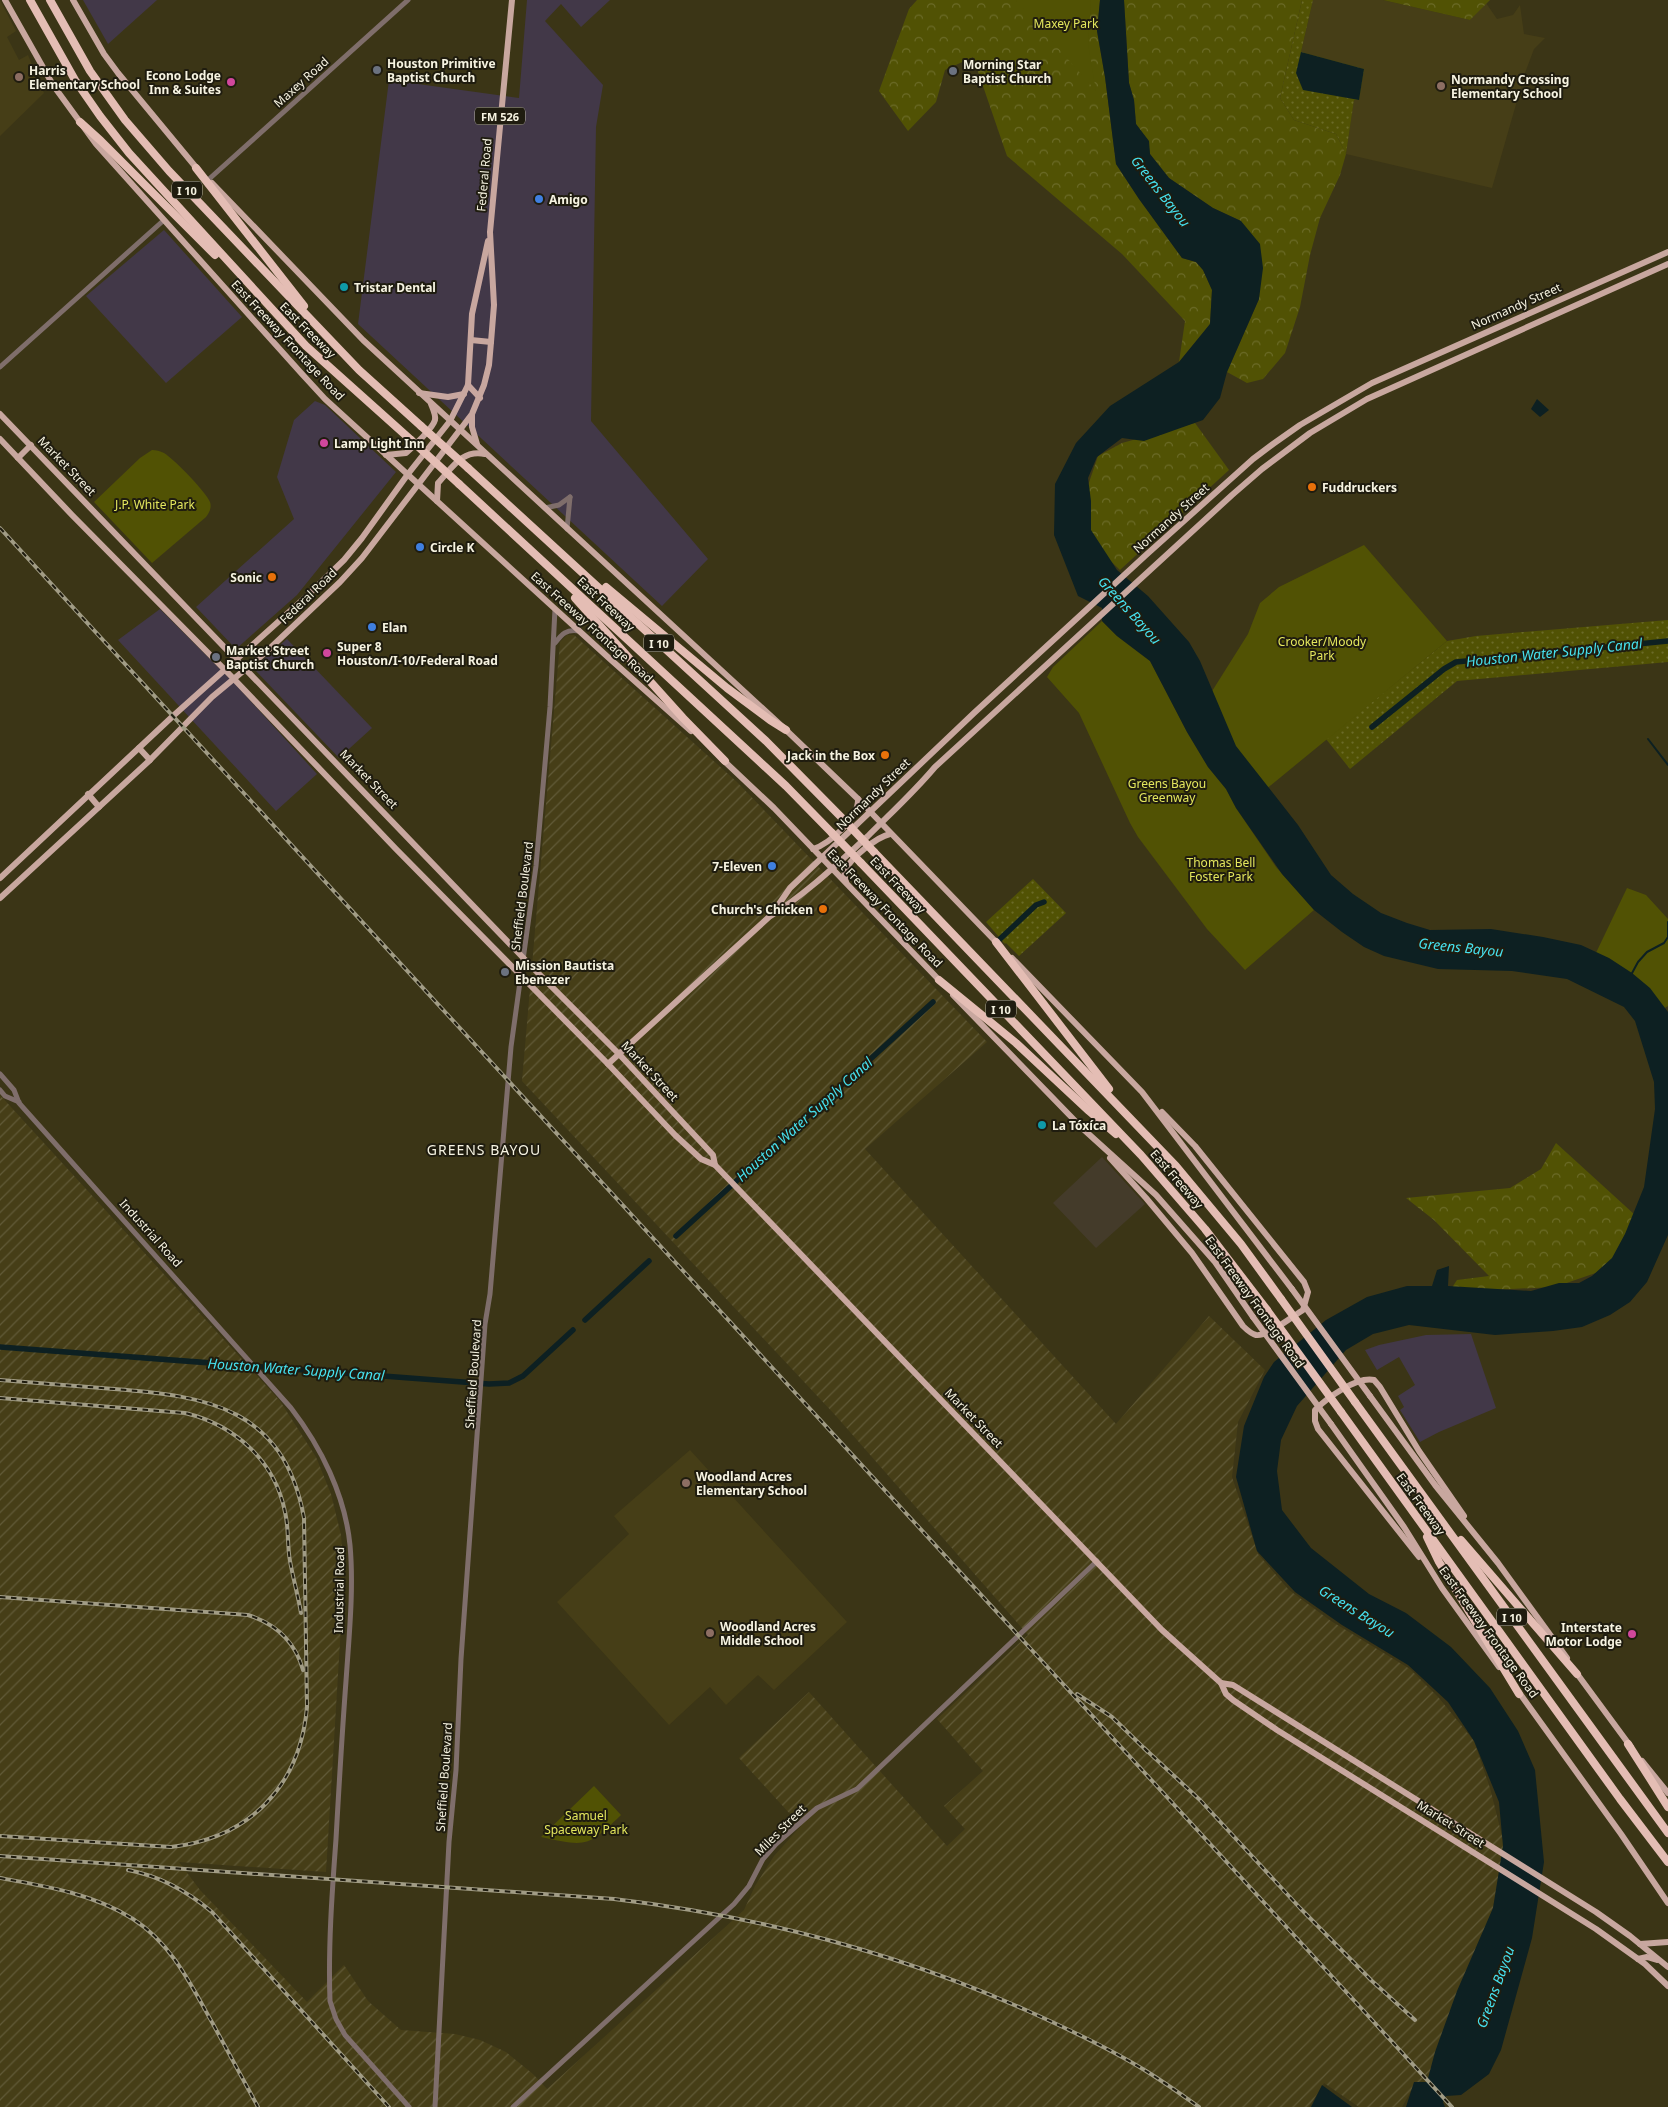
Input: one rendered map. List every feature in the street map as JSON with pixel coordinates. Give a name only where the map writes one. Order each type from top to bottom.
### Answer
[{"type":"highway","name":"East Freeway","points":[[30,0],[75,80],[100,116],[129,152],[306,346],[411,440],[786,786],[1141,1154],[1205,1229],[1266,1310],[1620,1799],[1668,1862]]},
{"type":"highway","name":"East Freeway","points":[[50,0],[90,71],[125,120],[169,171],[350,361],[766,741],[1126,1113],[1203,1197],[1281,1299],[1668,1833]]},
{"type":"highway","points":[[80,122],[101,140],[201,242],[243,279]]},
{"type":"highway","points":[[196,168],[276,272],[350,361]]},
{"type":"highway","points":[[534,528],[727,688],[786,730]]},
{"type":"highway","points":[[544,563],[724,761]]},
{"type":"highway","points":[[996,942],[1126,1113]]},
{"type":"highway","points":[[939,980],[1016,1043],[1089,1111],[1141,1154]]},
{"type":"highway","points":[[1431,1506],[1577,1674]]},
{"type":"highway","points":[[1419,1520],[1439,1562],[1520,1694]]},
{"type":"highway","points":[[1628,1744],[1668,1807]]},
{"type":"main road","name":"East Freeway Frontage Road","points":[[5,0],[53,84],[102,150],[302,374],[437,501],[774,808],[1082,1128],[1156,1195],[1215,1262],[1388,1503],[1461,1616],[1621,1834],[1668,1903]]},
{"type":"main road","points":[[73,0],[113,66],[196,168],[363,340],[786,730],[858,799],[880,824],[1195,1146],[1304,1282],[1308,1292],[1303,1310],[1265,1334],[1256,1335],[1243,1326],[1192,1253],[1169,1224],[1082,1128]]},
{"type":"main road","name":"Federal Road","points":[[0,878],[88,794],[344,560],[450,421],[468,385],[472,314],[490,232],[512,0]]},
{"type":"main road","name":"Federal Road","points":[[0,898],[150,760],[212,697],[276,643],[340,582],[362,558],[418,483],[461,431],[480,398],[489,365],[493,284],[490,232]]},
{"type":"main road","name":"Normandy Street","points":[[770,917],[790,888],[821,858],[974,713],[1253,459],[1300,425],[1372,382],[1668,252]]},
{"type":"main road","name":"Normandy Street","points":[[608,1064],[770,917],[792,902],[832,869],[915,791],[935,767],[1090,623],[1262,469],[1310,433],[1367,399],[1668,264]]},
{"type":"main road","points":[[479,282],[493,284]]},
{"type":"main road","points":[[1548,305],[1552,316]]},
{"type":"main road","points":[[1473,338],[1482,348]]},
{"type":"main road","points":[[1473,338],[1475,351]]},
{"type":"main road","points":[[471,340],[491,342]]},
{"type":"main road","points":[[468,385],[480,398]]},
{"type":"main road","points":[[420,393],[448,397],[464,394]]},
{"type":"main road","points":[[386,454],[406,454],[432,424],[435,415],[430,402]]},
{"type":"main road","name":"Market Street","points":[[0,414],[524,958],[619,1054],[713,1155],[715,1165]]},
{"type":"main road","points":[[472,414],[472,427],[477,446]]},
{"type":"main road","name":"Market Street","points":[[0,439],[234,678],[675,1135],[701,1159],[715,1165],[1180,1647],[1221,1683],[1226,1694],[1250,1712],[1550,1899],[1622,1947],[1668,1986]]},
{"type":"main road","points":[[18,458],[31,446]]},
{"type":"main road","points":[[437,501],[438,483],[464,456],[474,451],[486,454]]},
{"type":"main road","points":[[138,748],[150,760]]},
{"type":"main road","points":[[88,794],[100,807]]},
{"type":"main road","points":[[813,849],[826,844],[853,816],[858,805],[858,799]]},
{"type":"main road","points":[[847,884],[844,876],[848,865],[874,840],[890,834]]},
{"type":"main road","points":[[1142,1092],[1292,1289],[1434,1486],[1471,1528],[1527,1602],[1628,1744],[1668,1793]]},
{"type":"main road","points":[[1428,1567],[1413,1551],[1384,1511],[1318,1429],[1315,1421],[1315,1410],[1323,1402],[1361,1380],[1374,1380],[1419,1451],[1460,1507],[1471,1528]]},
{"type":"main road","name":"Market Street","points":[[1221,1683],[1233,1685],[1554,1886],[1630,1936],[1668,1967]]},
{"type":"main road","points":[[1388,1798],[1394,1787]]},
{"type":"main road","points":[[1622,1947],[1630,1936]]},
{"type":"main road","points":[[1640,1944],[1668,1942]]},
{"type":"main road","points":[[1638,1959],[1647,1957],[1660,1961]]},
{"type":"street","name":"Maxey Road","points":[[208,180],[408,0]]},
{"type":"street","points":[[0,368],[164,220]]},
{"type":"street","points":[[545,508],[559,505],[570,497],[567,529]]},
{"type":"street","name":"Sheffield Boulevard","points":[[435,2107],[449,1842],[456,1770],[461,1659],[485,1324],[492,1275],[511,1047],[536,866],[554,644],[555,609]]},
{"type":"street","points":[[554,644],[564,632],[571,630],[579,631]]},
{"type":"street","name":"Industrial Road","points":[[0,1074],[14,1090],[19,1102],[291,1408],[310,1432],[340,1498],[350,1544],[350,1576],[348,1653],[333,1879],[330,2001],[336,2019],[345,2035],[409,2107]]},
{"type":"street","name":"Industrial Road","points":[[0,1090],[5,1096],[19,1102]]},
{"type":"street","name":"Miles Street","points":[[513,2107],[734,1904],[749,1886],[763,1859],[776,1844],[817,1808],[857,1789],[1097,1561]]},
{"type":"shaded area","name":"Harris Elementary School","points":[[0,0],[16,31],[7,37],[19,60],[28,55],[44,93],[0,136]]},
{"type":"shaded area","points":[[83,0],[157,0],[108,44]]},
{"type":"shaded area","points":[[527,0],[610,0],[581,27],[561,4],[545,21],[603,85],[596,127],[591,421],[708,559],[662,606],[358,324],[389,80],[519,98]]},
{"type":"shaded area","name":"Normandy Crossing Elementary School","points":[[1313,0],[1383,0],[1470,20],[1486,3],[1497,19],[1513,15],[1520,5],[1524,34],[1545,38],[1534,49],[1525,73],[1492,188],[1346,154],[1354,99],[1359,100],[1301,52]]},
{"type":"shaded area","points":[[164,230],[242,317],[166,383],[86,296]]},
{"type":"shaded area","points":[[315,401],[325,405],[396,472],[297,595],[236,649],[196,607],[294,519],[277,477],[294,420]]},
{"type":"shaded area","points":[[160,609],[236,685],[317,774],[276,811],[118,640]]},
{"type":"shaded area","points":[[567,635],[574,635],[737,782],[987,1042],[865,1149],[1116,1424],[1209,1316],[1265,1370],[1238,1422],[1232,1477],[1258,1554],[1289,1590],[1331,1621],[1410,1669],[1439,1698],[1474,1741],[1490,1788],[1504,1844],[1493,1908],[1427,2082],[1416,2082],[1402,2107],[1359,2107],[1324,2083],[1309,2107],[0,2107],[0,1095],[280,1401],[316,1457],[331,1494],[341,1535],[344,1576],[326,1872],[179,1862],[200,1890],[307,2002],[344,1965],[368,2001],[401,2030],[455,2034],[480,2040],[506,2052],[533,2074],[547,2089],[744,1910],[755,1886],[774,1856],[801,1826],[739,1758],[809,1692],[947,1846],[965,1829],[944,1806],[983,1771],[937,1719],[1028,1635],[836,1416],[522,1081],[560,642]]},
{"type":"shaded area","points":[[287,639],[372,728],[339,758],[253,668]]},
{"type":"shaded area","points":[[1102,1157],[1145,1204],[1096,1248],[1053,1203]]},
{"type":"shaded area","points":[[1471,1334],[1496,1408],[1420,1442],[1400,1410],[1404,1407],[1398,1396],[1415,1385],[1399,1357],[1377,1370],[1365,1350],[1379,1345],[1426,1335]]},
{"type":"shaded area","name":"Woodland Acres Middle School","points":[[690,1450],[847,1622],[774,1690],[758,1675],[726,1705],[710,1687],[669,1725],[557,1602],[629,1534],[614,1516]]},
{"type":"green space","points":[[917,0],[1100,0],[1097,31],[1116,164],[1182,258],[1196,262],[1203,270],[1212,290],[1210,324],[1179,362],[1185,321],[1122,254],[1007,156],[973,57],[945,70],[936,102],[908,131],[879,91],[909,9]]},
{"type":"green space","name":"Maxey Park","points":[[1016,0],[1091,0],[1088,43],[1096,91]]},
{"type":"green space","points":[[1124,0],[1302,0],[1280,98],[1294,120],[1336,134],[1346,154],[1340,175],[1320,218],[1310,255],[1300,307],[1285,353],[1263,379],[1247,383],[1227,372],[1259,299],[1241,221],[1213,208],[1169,178],[1150,154],[1148,141],[1136,124],[1134,100],[1129,83]]},
{"type":"green space","points":[[1302,0],[1313,0],[1301,52],[1364,69],[1359,100],[1354,100],[1346,154],[1336,134],[1294,120],[1280,98]]},
{"type":"green space","points":[[1383,0],[1490,0],[1470,20]]},
{"type":"green space","points":[[1195,423],[1229,470],[1120,570],[1097,548],[1080,509],[1098,456],[1122,443]]},
{"type":"green space","name":"J.P. White Park","points":[[152,450],[164,453],[182,469],[202,491],[211,506],[206,517],[152,563],[94,502],[140,458]]},
{"type":"green space","name":"Crooker/Moody Park","points":[[1364,545],[1447,641],[1265,790],[1238,755],[1209,696],[1248,634],[1260,603],[1279,587]]},
{"type":"green space","points":[[1668,620],[1668,662],[1457,681],[1350,769],[1326,739],[1447,641],[1476,636]]},
{"type":"green space","points":[[1102,621],[1117,636],[1150,661],[1187,732],[1208,767],[1226,789],[1236,808],[1276,867],[1314,910],[1245,970],[1207,929],[1138,837],[1079,713],[1047,677],[1053,667]]},
{"type":"green space","points":[[1033,879],[1066,913],[1019,956],[1005,944],[986,922]]},
{"type":"green space","points":[[1627,888],[1646,895],[1668,919],[1668,1006],[1660,1011],[1594,957]]},
{"type":"green space","points":[[1556,1143],[1635,1215],[1607,1269],[1555,1287],[1449,1292],[1457,1280],[1489,1276],[1434,1220],[1406,1198],[1510,1188],[1541,1169]]},
{"type":"green space","name":"Samuel Spaceway Park","points":[[594,1786],[621,1815],[601,1833],[586,1842],[568,1842],[541,1837]]},
{"type":"water","name":"Greens Bayou","points":[[1100,0],[1124,0],[1129,83],[1134,100],[1136,124],[1149,141],[1150,154],[1169,178],[1213,208],[1241,221],[1260,244],[1263,268],[1259,299],[1227,372],[1220,398],[1203,420],[1144,441],[1122,438],[1097,457],[1088,478],[1091,501],[1091,530],[1117,570],[1148,596],[1189,642],[1200,661],[1236,746],[1298,825],[1331,875],[1353,894],[1381,913],[1430,930],[1491,929],[1581,945],[1609,958],[1632,973],[1650,988],[1668,1012],[1668,1235],[1647,1282],[1630,1302],[1610,1315],[1582,1327],[1553,1331],[1495,1335],[1409,1325],[1373,1334],[1346,1350],[1297,1406],[1281,1440],[1277,1471],[1282,1510],[1311,1548],[1369,1594],[1406,1613],[1451,1647],[1490,1688],[1518,1731],[1535,1770],[1544,1862],[1532,1938],[1501,2050],[1489,2074],[1461,2095],[1446,2096],[1443,2102],[1445,2107],[1406,2107],[1414,2082],[1427,2082],[1435,2052],[1457,1991],[1493,1908],[1503,1846],[1499,1802],[1474,1741],[1448,1702],[1408,1665],[1342,1625],[1295,1592],[1257,1551],[1236,1477],[1244,1426],[1264,1377],[1274,1362],[1326,1320],[1367,1297],[1407,1286],[1432,1286],[1437,1270],[1449,1266],[1448,1286],[1531,1291],[1559,1283],[1579,1283],[1592,1276],[1612,1258],[1625,1234],[1644,1187],[1655,1109],[1654,1082],[1635,1021],[1624,1007],[1567,979],[1512,971],[1438,969],[1384,956],[1364,947],[1314,910],[1282,874],[1236,808],[1226,789],[1208,767],[1187,732],[1150,661],[1117,636],[1102,621],[1102,608],[1078,596],[1054,535],[1055,484],[1076,443],[1110,406],[1179,362],[1210,324],[1212,290],[1203,270],[1196,262],[1182,258],[1116,164],[1097,31]]},
{"type":"water","points":[[1301,52],[1364,69],[1359,100],[1303,90],[1296,73]]},
{"type":"water","points":[[1537,399],[1549,410],[1540,417],[1531,409]]},
{"type":"water","points":[[1322,2085],[1352,2107],[1311,2107]]},
{"type":"waterway","name":"Houston Water Supply Canal","points":[[1372,727],[1444,669],[1456,662],[1668,641]]},
{"type":"waterway","points":[[1648,739],[1668,765]]},
{"type":"waterway","name":"Houston Water Supply Canal","points":[[1000,939],[1036,905],[1044,902]]},
{"type":"waterway","points":[[1631,975],[1638,962],[1647,952],[1664,943],[1668,937],[1668,922]]},
{"type":"waterway","name":"Houston Water Supply Canal","points":[[676,1236],[933,1002]]},
{"type":"waterway","name":"Houston Water Supply Canal","points":[[585,1320],[649,1261]]},
{"type":"waterway","name":"Houston Water Supply Canal","points":[[0,1347],[489,1384],[509,1383],[523,1376],[573,1330]]},
{"type":"railway","points":[[0,528],[1452,2107]]},
{"type":"railway","points":[[0,1380],[148,1392],[181,1397],[210,1404],[237,1415],[260,1431],[279,1452],[294,1481],[304,1518],[307,1707],[302,1735],[294,1761],[282,1784],[266,1803],[247,1820],[225,1832],[199,1842],[171,1847],[0,1836]]},
{"type":"railway","points":[[0,1398],[185,1413],[220,1426],[236,1436],[262,1461],[280,1494],[288,1530],[290,1561],[301,1613]]},
{"type":"railway","points":[[0,1597],[248,1615],[267,1623],[283,1635],[295,1650],[303,1670]]},
{"type":"railway","points":[[1077,1694],[1112,1717],[1148,1752]]},
{"type":"railway","points":[[1144,1748],[1200,1800],[1300,1908],[1372,1981],[1415,2020]]},
{"type":"railway","points":[[0,1856],[614,1899],[667,1906],[773,1926],[877,1954],[928,1971],[1028,2011],[1118,2054],[1153,2075],[1199,2107]]},
{"type":"railway","points":[[128,1870],[151,1876],[173,1885],[193,1897],[212,1912],[389,2107]]},
{"type":"railway","points":[[0,1878],[86,1897],[118,1910],[147,1929],[170,1953],[188,1980],[258,2107]]},
{"type":"place","name":"Houston Primitive Baptist Church","points":[[377,70]]},
{"type":"place","name":"Morning Star Baptist Church","points":[[953,71]]},
{"type":"place","name":"Harris Elementary School","points":[[19,77]]},
{"type":"place","name":"Econo Lodge Inn & Suites","points":[[231,82]]},
{"type":"place","name":"Normandy Crossing Elementary School","points":[[1441,86]]},
{"type":"place","name":"Amigo","points":[[539,199]]},
{"type":"place","name":"Tristar Dental","points":[[344,287]]},
{"type":"place","name":"Lamp Light Inn","points":[[324,443]]},
{"type":"place","name":"Fuddruckers","points":[[1312,487]]},
{"type":"place","name":"Circle K","points":[[420,547]]},
{"type":"place","name":"Sonic","points":[[272,577]]},
{"type":"place","name":"Elan","points":[[372,627]]},
{"type":"place","name":"Super 8 Houston/I-10/Federal Road","points":[[327,653]]},
{"type":"place","name":"Market Street Baptist Church","points":[[216,657]]},
{"type":"place","name":"Jack in the Box","points":[[885,755]]},
{"type":"place","name":"7-Eleven","points":[[772,866]]},
{"type":"place","name":"Church's Chicken","points":[[823,909]]},
{"type":"place","name":"Mission Bautista Ebenezer","points":[[505,972]]},
{"type":"place","name":"La Tóxíca","points":[[1042,1125]]},
{"type":"place","name":"Woodland Acres Elementary School","points":[[686,1483]]},
{"type":"place","name":"Woodland Acres Middle School","points":[[710,1633]]},
{"type":"place","name":"Interstate Motor Lodge","points":[[1632,1634]]},
{"type":"district","name":"GREENS BAYOU","points":[[484,1149]]},
{"type":"park label","name":"Greens Bayou Greenway","points":[[1167,790]]},
{"type":"park label","name":"Thomas Bell Foster Park","points":[[1221,869]]}]
